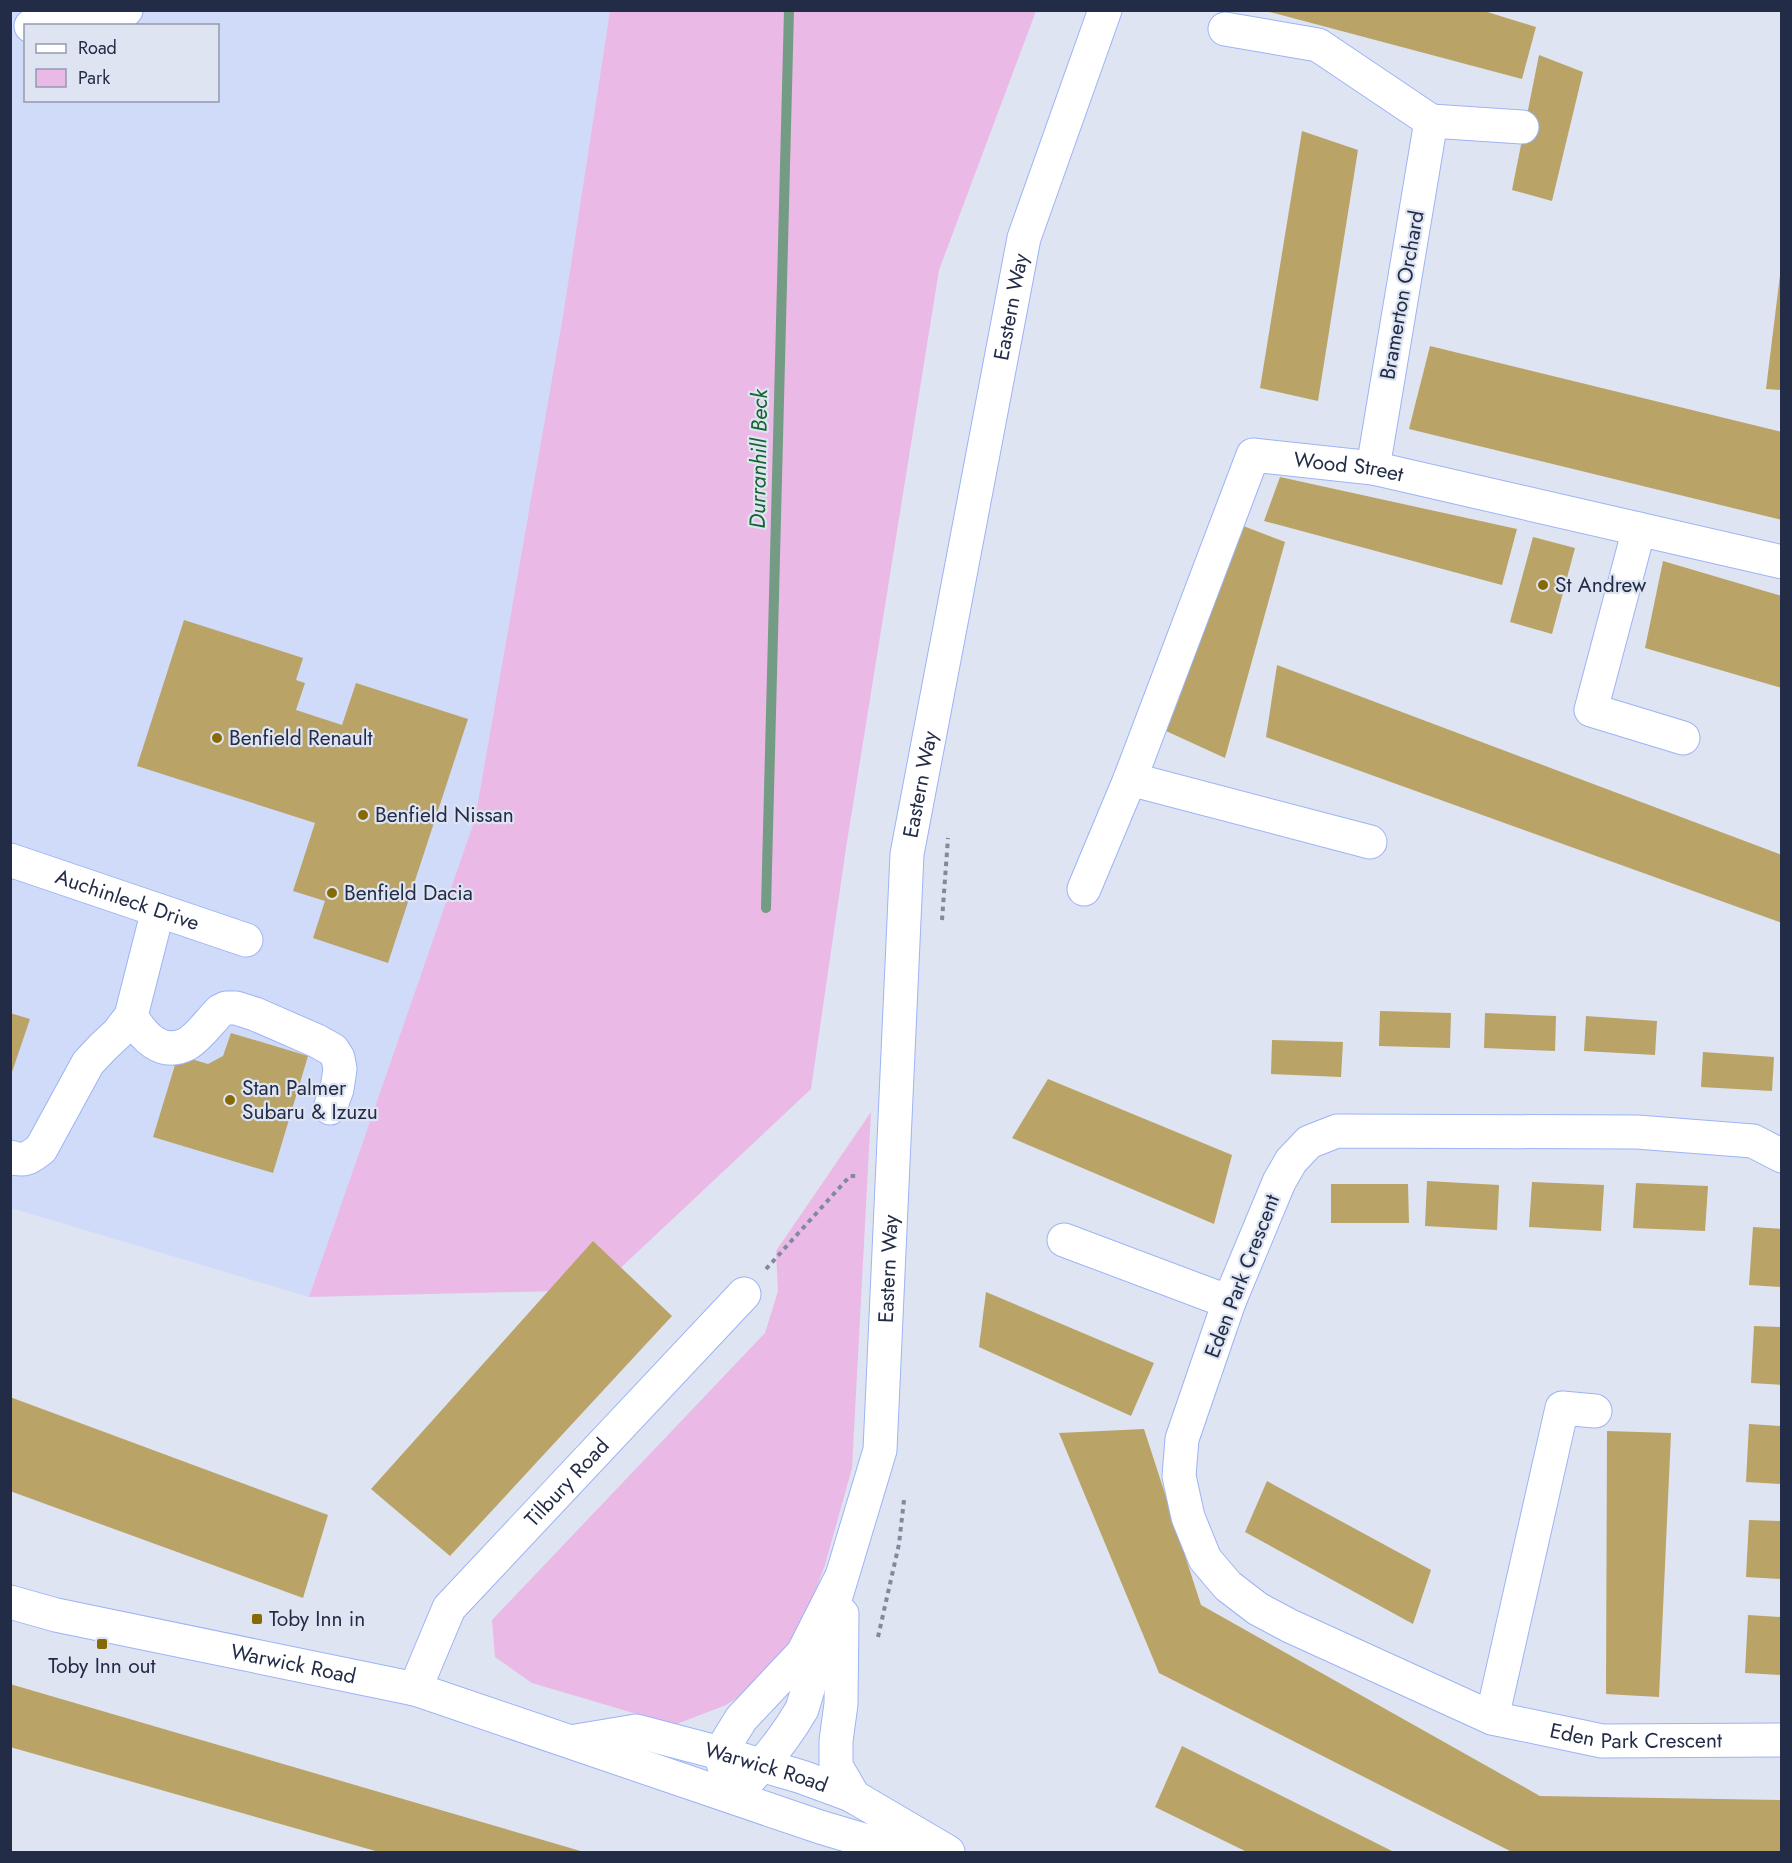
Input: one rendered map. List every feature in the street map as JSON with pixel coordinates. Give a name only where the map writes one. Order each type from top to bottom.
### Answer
[{"type":"street","points":[[43,24],[126,10]]},
{"type":"street","name":"Eastern Way","points":[[733,1796],[763,1766],[802,1709],[880,1450],[907,854],[1024,238],[1106,10]]},
{"type":"street","points":[[1225,29],[1318,45],[1431,121],[1522,127]]},
{"type":"street","name":"Bramerton Orchard","points":[[1372,468],[1431,121]]},
{"type":"street","name":"Wood Street","points":[[1084,889],[1130,779],[1253,455],[1372,468],[1782,562]]},
{"type":"street","points":[[1639,530],[1591,710],[1683,738]]},
{"type":"street","points":[[1130,779],[1370,842]]},
{"type":"street","name":"Auchinleck Drive","points":[[10,860],[246,940]]},
{"type":"street","points":[[10,1157],[20,1160],[30,1158],[41,1149],[88,1064],[131,1016],[158,910]]},
{"type":"street","points":[[131,1016],[145,1036],[159,1047],[171,1049],[187,1044],[220,1011],[226,1008],[236,1008],[255,1014],[317,1041],[333,1050],[338,1058],[340,1069],[337,1089],[330,1108]]},
{"type":"street","name":"Eden Park Crescent","points":[[1782,1156],[1753,1141],[1637,1132],[1337,1131],[1309,1142],[1291,1161],[1279,1182],[1229,1302],[1182,1438],[1179,1476],[1188,1517],[1205,1558],[1227,1586],[1258,1609],[1290,1626],[1492,1718],[1602,1741],[1782,1740]]},
{"type":"street","points":[[1064,1240],[1229,1302]]},
{"type":"street","name":"Tilbury Road","points":[[415,1689],[449,1608],[744,1294]]},
{"type":"street","points":[[1492,1718],[1562,1408],[1595,1410]]},
{"type":"street","name":"Eastern Way","points":[[720,1753],[741,1719],[803,1653],[842,1576]]},
{"type":"street","name":"Eastern Way","points":[[842,1576],[842,1704],[836,1741],[836,1766],[854,1797]]},
{"type":"street","name":"Warwick Road","points":[[10,1602],[56,1615],[415,1689],[820,1827],[904,1852]]},
{"type":"street","name":"Warwick Road","points":[[571,1741],[636,1731],[802,1777],[854,1797],[948,1852]]},
{"type":"street","points":[[720,1753],[733,1796]]},
{"type":"path","points":[[941,930],[948,837]]},
{"type":"path","points":[[744,1294],[850,1176]]},
{"type":"path","points":[[877,1643],[899,1544],[904,1498]]},
{"type":"shaded area","points":[[10,11],[610,11],[563,316],[475,819],[309,1297],[11,1208]]},
{"type":"green space","points":[[610,11],[1036,11],[939,270],[846,848],[811,1089],[597,1290],[309,1297],[475,819],[563,316]]},
{"type":"green space","points":[[871,1112],[852,1468],[825,1565],[798,1639],[769,1677],[726,1705],[674,1725],[532,1683],[495,1657],[492,1620],[765,1333],[778,1291],[776,1251]]},
{"type":"building","points":[[1262,10],[1481,10],[1536,27],[1522,79]]},
{"type":"building","points":[[1539,55],[1583,72],[1552,201],[1512,190]]},
{"type":"building","points":[[1302,131],[1358,150],[1318,401],[1260,388]]},
{"type":"building","points":[[1780,275],[1782,275],[1782,390],[1766,389]]},
{"type":"building","points":[[1430,346],[1782,432],[1782,520],[1409,429]]},
{"type":"building","points":[[1280,477],[1517,529],[1502,585],[1264,521]]},
{"type":"building","points":[[1238,524],[1285,542],[1225,758],[1166,731]]},
{"type":"building","name":"St Andrew","points":[[1533,537],[1575,548],[1552,634],[1510,622]]},
{"type":"building","points":[[1663,561],[1782,596],[1782,688],[1645,648]]},
{"type":"building","name":"Benfield Nissan","points":[[184,620],[303,658],[296,680],[305,683],[296,710],[342,725],[356,683],[468,719],[388,963],[313,938],[325,901],[293,891],[315,823],[137,766]]},
{"type":"building","points":[[1277,665],[1782,855],[1782,923],[1266,737]]},
{"type":"building","points":[[1380,1011],[1451,1013],[1450,1048],[1379,1046]]},
{"type":"building","points":[[10,1013],[30,1019],[11,1075],[10,1075]]},
{"type":"building","points":[[1485,1013],[1556,1016],[1555,1051],[1484,1048]]},
{"type":"building","points":[[1586,1016],[1657,1021],[1655,1055],[1584,1051]]},
{"type":"building","name":"Stan Palmer Subaru & Izuzu","points":[[231,1033],[308,1056],[273,1173],[153,1137],[178,1055],[208,1064],[223,1056]]},
{"type":"building","points":[[1272,1040],[1343,1042],[1341,1077],[1271,1074]]},
{"type":"building","points":[[1703,1052],[1774,1057],[1772,1091],[1701,1087]]},
{"type":"building","points":[[1048,1079],[1232,1155],[1214,1224],[1012,1138]]},
{"type":"building","points":[[1427,1181],[1499,1185],[1497,1230],[1425,1226]]},
{"type":"building","points":[[1532,1182],[1604,1185],[1601,1231],[1529,1227]]},
{"type":"building","points":[[1636,1183],[1708,1186],[1705,1231],[1633,1228]]},
{"type":"building","points":[[1331,1184],[1408,1184],[1409,1223],[1331,1223]]},
{"type":"building","points":[[1753,1227],[1782,1229],[1782,1287],[1749,1285]]},
{"type":"building","points":[[593,1241],[672,1316],[450,1556],[371,1489]]},
{"type":"building","points":[[986,1292],[1154,1363],[1131,1416],[979,1347]]},
{"type":"building","points":[[1754,1326],[1782,1327],[1782,1385],[1751,1383]]},
{"type":"building","points":[[10,1397],[328,1515],[303,1598],[10,1491]]},
{"type":"building","points":[[1749,1424],[1782,1426],[1782,1484],[1746,1482]]},
{"type":"building","points":[[1144,1429],[1201,1605],[1540,1796],[1782,1800],[1782,1852],[1512,1852],[1159,1673],[1059,1433]]},
{"type":"building","points":[[1607,1431],[1671,1433],[1659,1697],[1606,1694]]},
{"type":"building","points":[[1267,1481],[1431,1570],[1413,1624],[1245,1532]]},
{"type":"building","points":[[1749,1520],[1782,1521],[1782,1579],[1746,1577]]},
{"type":"building","points":[[1748,1615],[1782,1617],[1782,1675],[1745,1673]]},
{"type":"building","points":[[10,1684],[584,1852],[379,1852],[10,1747]]},
{"type":"building","points":[[1182,1746],[1394,1852],[1247,1852],[1155,1807]]},
{"type":"waterway","name":"Durranhill Beck","points":[[766,908],[789,10]]},
{"type":"place","name":"St Andrew","points":[[1543,585]]},
{"type":"place","name":"Benfield Renault","points":[[217,738]]},
{"type":"place","name":"Benfield Nissan","points":[[363,815]]},
{"type":"place","name":"Benfield Dacia","points":[[332,893]]},
{"type":"place","name":"Stan Palmer Subaru & Izuzu","points":[[230,1100]]},
{"type":"place","name":"Toby Inn in","points":[[257,1619]]},
{"type":"place","name":"Toby Inn out","points":[[102,1644]]}]
